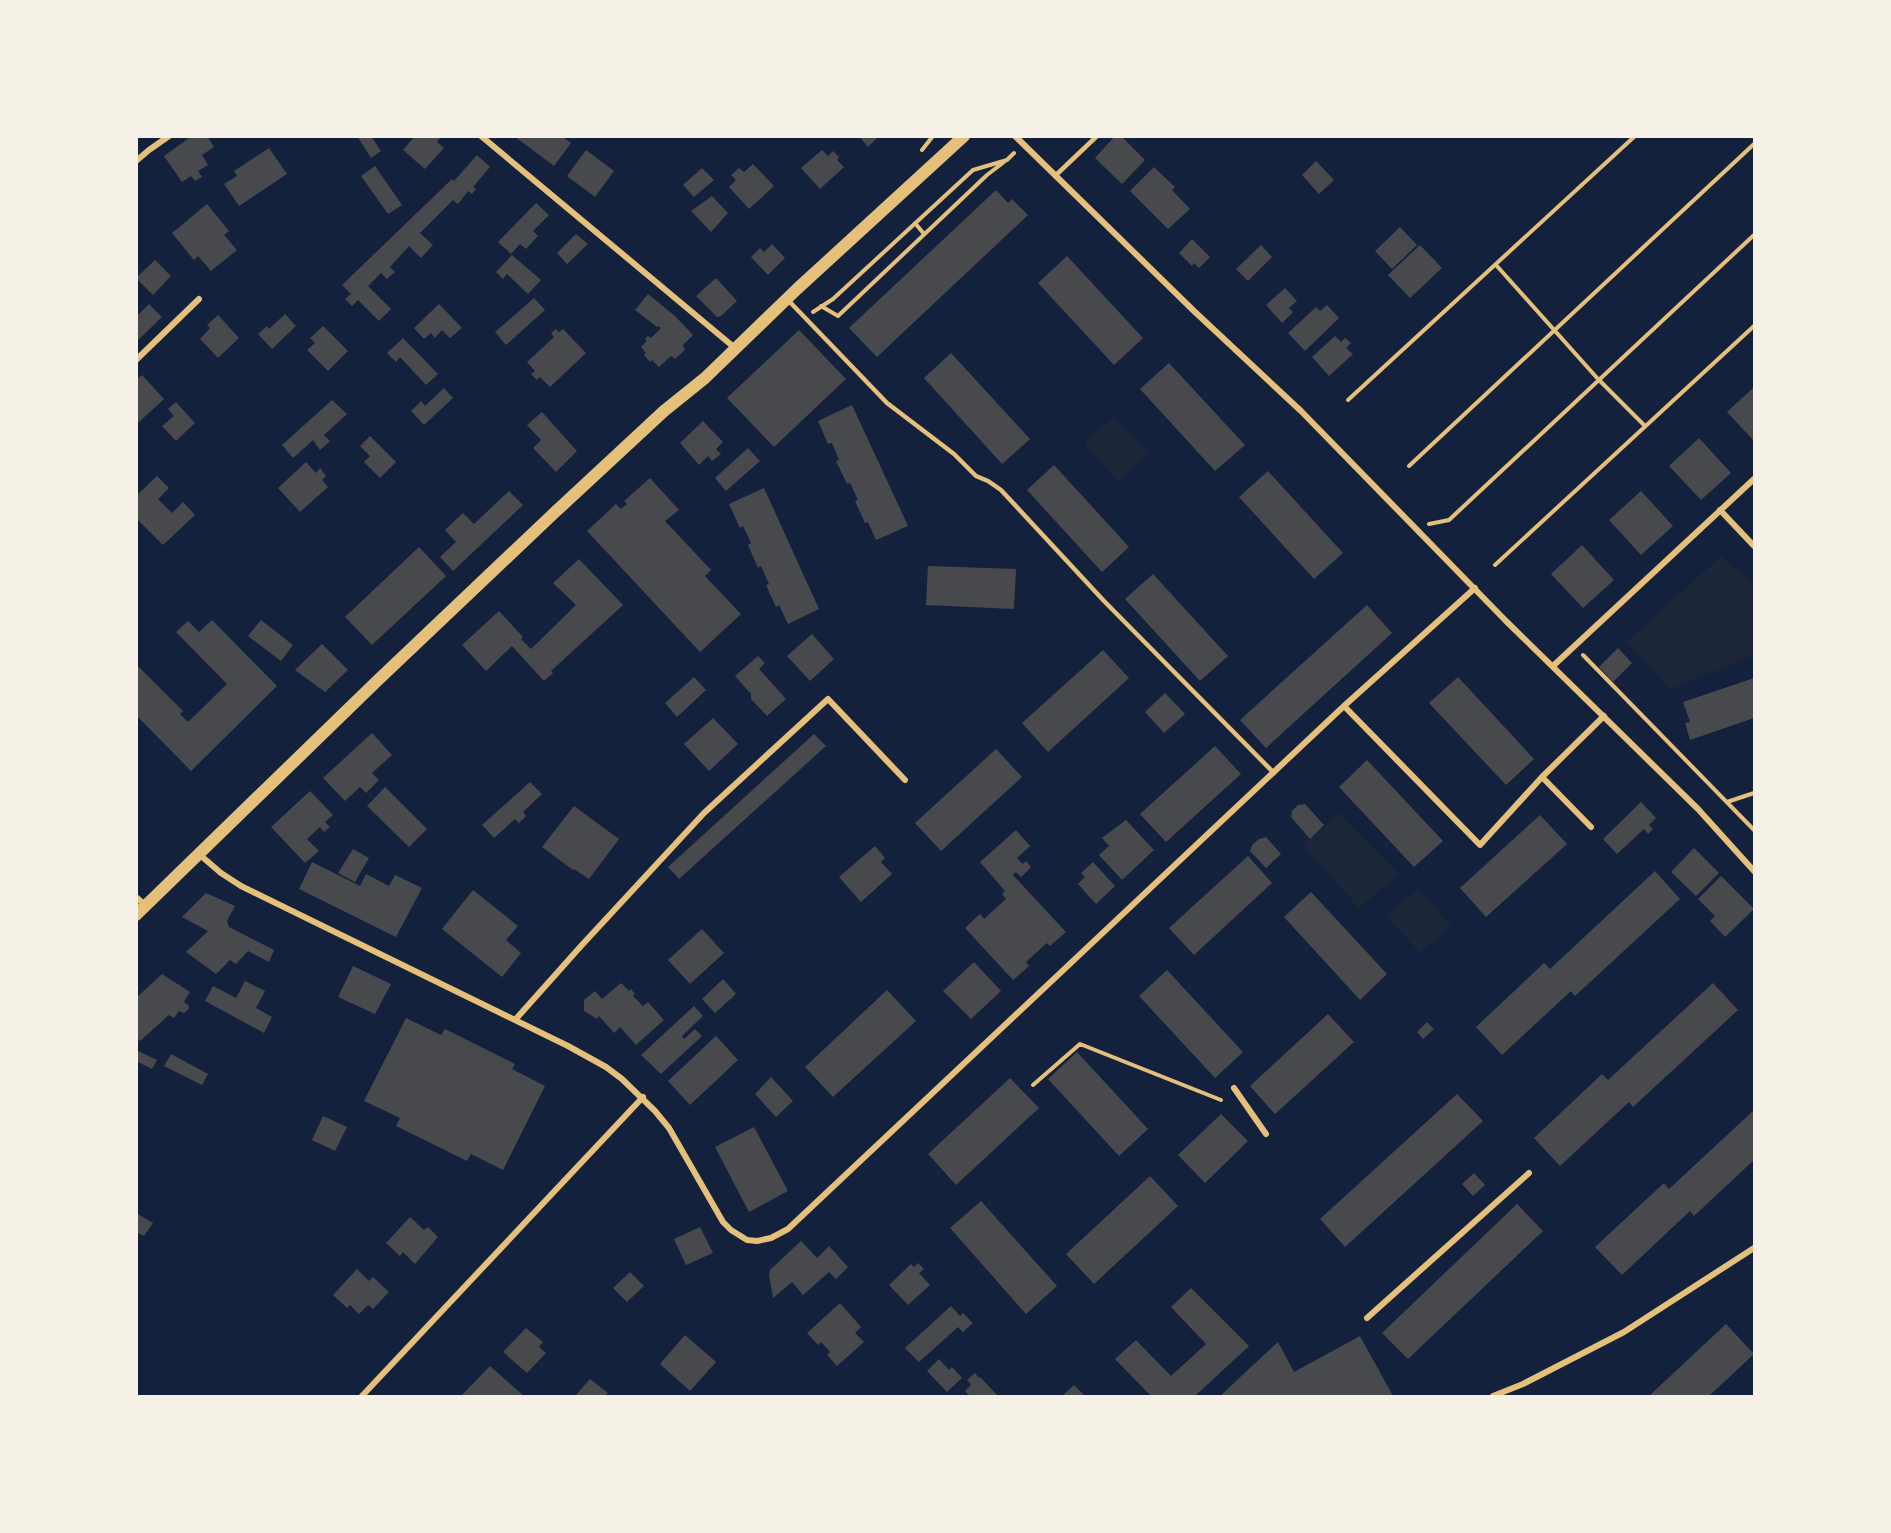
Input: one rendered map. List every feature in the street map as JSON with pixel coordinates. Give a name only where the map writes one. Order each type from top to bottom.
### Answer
[{"type":"main road","points":[[136,915],[560,507],[664,411],[705,378],[964,136]]},
{"type":"street","points":[[136,161],[169,136]]},
{"type":"street","points":[[481,136],[735,348]]},
{"type":"street","points":[[1015,136],[1195,312],[1301,411],[1475,588],[1698,809],[1755,871]]},
{"type":"street","points":[[136,360],[199,299]]},
{"type":"street","points":[[1553,666],[1755,478]]},
{"type":"street","points":[[1720,510],[1755,546]]},
{"type":"street","points":[[200,855],[241,886],[599,1062],[643,1097],[669,1128],[723,1222],[747,1240],[757,1241],[771,1238],[788,1229],[1344,706],[1475,588]]},
{"type":"street","points":[[515,1020],[704,813],[828,699],[904,780]]},
{"type":"street","points":[[1344,706],[1480,845],[1542,777],[1604,716]]},
{"type":"street","points":[[1542,777],[1591,827]]},
{"type":"street","points":[[136,897],[146,906]]},
{"type":"street","points":[[1234,1088],[1266,1134]]},
{"type":"street","points":[[362,1396],[643,1097]]},
{"type":"street","points":[[1367,1318],[1529,1173]]},
{"type":"street","points":[[1493,1396],[1523,1384],[1624,1332],[1755,1248]]},
{"type":"lane","points":[[1055,176],[1097,136]]},
{"type":"lane","points":[[787,299],[887,403],[954,454],[976,476],[1001,490],[1104,601],[1274,773]]},
{"type":"path","points":[[1348,400],[1635,136]]},
{"type":"path","points":[[821,306],[838,316],[987,175],[1023,144]]},
{"type":"path","points":[[1409,466],[1755,144]]},
{"type":"path","points":[[806,318],[833,299],[973,170],[1007,160]]},
{"type":"path","points":[[915,224],[925,234]]},
{"type":"path","points":[[1449,520],[1755,235]]},
{"type":"path","points":[[1496,265],[1598,379],[1645,426]]},
{"type":"path","points":[[1495,565],[1755,326]]},
{"type":"path","points":[[1575,646],[1755,830]]},
{"type":"path","points":[[1727,802],[1755,793]]},
{"type":"path","points":[[1034,1085],[1080,1044],[1221,1100]]},
{"type":"shaded area","points":[[1114,416],[1149,453],[1118,481],[1084,444]]},
{"type":"shaded area","points":[[1721,556],[1754,585],[1754,655],[1670,689],[1627,642]]},
{"type":"shaded area","points":[[1339,813],[1399,874],[1359,908],[1303,845]]},
{"type":"shaded area","points":[[1418,889],[1451,926],[1420,953],[1386,916]]},
{"type":"building","points":[[192,136],[207,136],[214,147],[202,155],[208,165],[198,171],[202,177],[195,181],[191,176],[182,182],[164,156]]},
{"type":"building","points":[[357,136],[371,136],[381,151],[371,158]]},
{"type":"building","points":[[415,136],[438,136],[440,138],[437,142],[444,148],[425,169],[403,150]]},
{"type":"building","points":[[514,136],[562,136],[571,143],[554,166]]},
{"type":"building","points":[[859,136],[879,136],[868,147]]},
{"type":"building","points":[[1115,136],[1121,136],[1145,160],[1122,184],[1095,158]]},
{"type":"building","points":[[269,148],[287,174],[239,206],[224,184],[237,176],[234,171]]},
{"type":"building","points":[[586,150],[614,171],[595,197],[567,176]]},
{"type":"building","points":[[822,150],[828,156],[833,151],[839,157],[837,160],[844,167],[820,189],[801,168]]},
{"type":"building","points":[[477,155],[490,167],[473,187],[476,189],[472,194],[468,191],[458,204],[453,200],[420,233],[433,245],[421,258],[409,246],[390,267],[395,272],[387,279],[381,273],[368,286],[391,309],[379,321],[358,300],[352,306],[345,299],[351,294],[342,285],[452,179],[454,181]]},
{"type":"building","points":[[1316,161],[1334,180],[1319,194],[1302,175]]},
{"type":"building","points":[[753,164],[774,186],[749,209],[729,187],[736,180],[731,175],[739,168],[744,172]]},
{"type":"building","points":[[375,166],[402,205],[388,214],[361,176]]},
{"type":"building","points":[[1154,167],[1175,187],[1172,190],[1190,209],[1168,229],[1130,191]]},
{"type":"building","points":[[702,168],[714,180],[694,197],[683,185]]},
{"type":"building","points":[[996,190],[1008,203],[1012,199],[1028,215],[877,357],[849,328]]},
{"type":"building","points":[[712,196],[728,213],[711,232],[691,211]]},
{"type":"building","points":[[536,203],[549,215],[533,231],[538,236],[526,249],[520,244],[511,254],[498,242]]},
{"type":"building","points":[[207,204],[229,231],[224,235],[237,250],[211,271],[198,256],[194,260],[172,233]]},
{"type":"building","points":[[1400,227],[1417,245],[1392,269],[1375,251]]},
{"type":"building","points":[[576,234],[588,244],[567,264],[557,253]]},
{"type":"building","points":[[1192,239],[1210,257],[1199,268],[1194,263],[1192,266],[1179,253]]},
{"type":"building","points":[[772,244],[785,258],[768,275],[751,257],[760,248],[764,252]]},
{"type":"building","points":[[1261,245],[1272,257],[1248,281],[1236,269]]},
{"type":"building","points":[[1420,245],[1442,268],[1410,298],[1388,275]]},
{"type":"building","points":[[512,255],[541,280],[528,294],[507,274],[503,279],[496,272]]},
{"type":"building","points":[[1067,256],[1143,338],[1114,365],[1038,283]]},
{"type":"building","points":[[155,260],[171,276],[153,295],[136,278]]},
{"type":"building","points":[[716,278],[737,301],[717,317],[696,296]]},
{"type":"building","points":[[1285,288],[1297,301],[1289,308],[1293,312],[1282,323],[1266,305]]},
{"type":"building","points":[[648,294],[675,316],[693,335],[683,345],[685,350],[675,359],[671,356],[659,367],[652,360],[650,362],[641,347],[647,341],[645,339],[648,336],[651,338],[661,328],[635,310]]},
{"type":"building","points":[[534,298],[545,310],[506,345],[495,332]]},
{"type":"building","points":[[149,304],[162,317],[136,342],[136,317]]},
{"type":"building","points":[[439,304],[462,328],[450,338],[442,330],[435,338],[431,333],[424,339],[414,328]]},
{"type":"building","points":[[1327,305],[1339,318],[1305,351],[1288,333],[1316,307],[1320,311]]},
{"type":"building","points":[[285,314],[296,326],[272,349],[258,334],[267,326],[269,329]]},
{"type":"building","points":[[218,315],[239,338],[218,358],[200,339],[210,328],[207,325]]},
{"type":"building","points":[[323,326],[348,351],[328,371],[307,350],[315,343],[310,338]]},
{"type":"building","points":[[556,329],[559,332],[563,329],[586,353],[550,387],[540,377],[537,380],[531,374],[535,371],[527,362],[554,337],[551,333]]},
{"type":"building","points":[[799,330],[846,379],[774,447],[727,398]]},
{"type":"building","points":[[1335,336],[1341,342],[1345,338],[1351,343],[1346,348],[1353,354],[1329,376],[1312,357]]},
{"type":"building","points":[[403,338],[438,374],[426,385],[400,357],[396,362],[387,353]]},
{"type":"building","points":[[951,353],[1030,439],[1002,464],[924,378]]},
{"type":"building","points":[[1169,363],[1245,445],[1215,471],[1140,389]]},
{"type":"building","points":[[142,375],[164,399],[139,422],[136,419],[136,380]]},
{"type":"building","points":[[1754,387],[1754,441],[1727,412]]},
{"type":"building","points":[[444,388],[453,398],[424,425],[411,411],[421,401],[425,406]]},
{"type":"building","points":[[332,400],[347,414],[324,435],[330,441],[320,450],[313,440],[293,458],[282,445]]},
{"type":"building","points":[[176,402],[195,423],[176,441],[162,426],[174,416],[168,409]]},
{"type":"building","points":[[852,405],[908,526],[876,540],[868,522],[865,523],[850,483],[847,484],[836,461],[839,460],[832,443],[828,444],[818,421]]},
{"type":"building","points":[[542,412],[577,451],[556,472],[533,448],[541,440],[527,425]]},
{"type":"building","points":[[703,421],[723,442],[716,449],[721,454],[712,461],[708,456],[699,465],[680,443]]},
{"type":"building","points":[[370,436],[396,462],[380,478],[364,462],[370,456],[360,446]]},
{"type":"building","points":[[1699,438],[1731,473],[1701,500],[1669,466]]},
{"type":"building","points":[[748,448],[760,461],[726,491],[715,478]]},
{"type":"building","points":[[306,462],[316,473],[320,468],[326,476],[322,480],[328,487],[300,512],[278,488]]},
{"type":"building","points":[[1054,465],[1129,547],[1102,572],[1027,490]]},
{"type":"building","points":[[1268,471],[1343,553],[1314,579],[1239,497]]},
{"type":"building","points":[[157,476],[169,488],[158,499],[172,513],[183,502],[195,515],[163,545],[136,518],[136,496]]},
{"type":"building","points":[[650,478],[679,510],[665,521],[711,570],[705,576],[741,614],[700,652],[587,531],[616,504],[621,509],[627,504],[624,501]]},
{"type":"building","points":[[764,488],[819,609],[788,624],[779,605],[776,607],[766,585],[769,584],[761,566],[758,568],[748,545],[751,543],[743,526],[740,528],[729,504]]},
{"type":"building","points":[[509,491],[523,505],[453,571],[440,557],[456,542],[445,530],[463,513],[474,524]]},
{"type":"building","points":[[1641,491],[1673,526],[1641,555],[1609,520]]},
{"type":"building","points":[[1582,545],[1614,580],[1583,608],[1551,574]]},
{"type":"building","points":[[419,547],[446,576],[372,645],[345,617]]},
{"type":"building","points":[[579,559],[623,605],[551,671],[553,673],[544,681],[512,646],[486,671],[462,645],[499,611],[531,649],[576,605],[553,583]]},
{"type":"building","points":[[928,566],[1016,569],[1014,609],[926,605]]},
{"type":"building","points":[[1153,574],[1228,656],[1200,681],[1125,599]]},
{"type":"building","points":[[1367,605],[1392,633],[1266,748],[1240,720]]},
{"type":"building","points":[[212,620],[277,686],[191,771],[136,715],[136,664],[183,711],[180,714],[188,722],[227,684],[176,632],[188,621],[199,632]]},
{"type":"building","points":[[261,620],[293,645],[281,661],[248,636]]},
{"type":"building","points":[[812,634],[834,659],[810,681],[787,656]]},
{"type":"building","points":[[322,644],[348,670],[325,692],[295,670]]},
{"type":"building","points":[[1618,648],[1632,663],[1613,682],[1599,667]]},
{"type":"building","points":[[1103,650],[1129,678],[1048,752],[1022,723]]},
{"type":"building","points":[[758,656],[765,663],[759,669],[786,699],[767,716],[751,699],[751,694],[735,676]]},
{"type":"building","points":[[694,677],[706,690],[677,717],[665,703]]},
{"type":"building","points":[[1458,677],[1534,759],[1506,785],[1429,703]]},
{"type":"building","points":[[1754,678],[1754,718],[1690,740],[1685,723],[1690,722],[1683,702]]},
{"type":"building","points":[[1165,693],[1185,714],[1164,733],[1145,712]]},
{"type":"building","points":[[713,718],[738,744],[709,771],[684,744]]},
{"type":"building","points":[[372,733],[392,755],[372,773],[379,780],[366,793],[360,787],[345,801],[323,778]]},
{"type":"building","points":[[814,734],[826,746],[679,879],[668,867]]},
{"type":"building","points":[[1215,746],[1241,774],[1166,842],[1140,814]]},
{"type":"building","points":[[996,749],[1022,777],[941,851],[915,823]]},
{"type":"building","points":[[1367,760],[1443,841],[1414,867],[1339,787]]},
{"type":"building","points":[[530,782],[542,794],[523,812],[526,816],[519,823],[515,819],[494,838],[482,825]]},
{"type":"building","points":[[385,787],[427,829],[409,847],[367,806]]},
{"type":"building","points":[[310,791],[333,815],[325,822],[330,827],[324,832],[320,827],[307,839],[319,851],[305,863],[271,827]]},
{"type":"building","points":[[1641,802],[1656,818],[1649,825],[1653,829],[1648,834],[1644,829],[1617,854],[1603,839]]},
{"type":"building","points":[[1305,804],[1324,825],[1310,839],[1291,817],[1292,811],[1298,805]]},
{"type":"building","points":[[574,806],[619,839],[589,879],[542,847]]},
{"type":"building","points":[[1540,815],[1567,844],[1486,917],[1460,888]]},
{"type":"building","points":[[1126,820],[1154,850],[1122,880],[1099,855],[1109,846],[1102,838]]},
{"type":"building","points":[[1016,830],[1030,846],[1017,858],[1023,864],[1026,861],[1031,867],[1021,877],[1016,872],[1013,875],[1066,932],[1050,946],[1047,943],[1026,962],[1029,966],[1013,980],[965,928],[980,914],[984,919],[1006,899],[1002,894],[1005,891],[980,862]]},
{"type":"building","points":[[1266,837],[1281,854],[1266,868],[1250,851],[1252,845]]},
{"type":"building","points":[[875,846],[885,858],[881,862],[892,874],[861,902],[839,877]]},
{"type":"building","points":[[1694,848],[1719,873],[1696,896],[1671,872]]},
{"type":"building","points":[[353,849],[369,858],[355,882],[338,873]]},
{"type":"building","points":[[1248,856],[1272,883],[1194,955],[1169,928]]},
{"type":"building","points":[[312,862],[360,886],[366,874],[389,886],[395,875],[422,888],[396,937],[299,889]]},
{"type":"building","points":[[1093,862],[1115,886],[1096,904],[1078,884],[1085,877],[1081,873]]},
{"type":"building","points":[[1655,871],[1680,899],[1575,996],[1571,991],[1502,1055],[1476,1027],[1544,963],[1550,969]]},
{"type":"building","points":[[1721,876],[1754,909],[1725,937],[1710,921],[1715,916],[1698,899]]},
{"type":"building","points":[[473,890],[518,926],[506,940],[521,953],[502,977],[442,929]]},
{"type":"building","points":[[1311,892],[1387,974],[1360,1000],[1284,917]]},
{"type":"building","points":[[206,893],[235,906],[227,921],[229,927],[274,950],[269,962],[248,951],[236,964],[230,960],[216,974],[186,952],[208,931],[182,917]]},
{"type":"building","points":[[702,929],[724,953],[690,984],[668,960]]},
{"type":"building","points":[[974,962],[1001,991],[971,1019],[943,991]]},
{"type":"building","points":[[353,966],[391,984],[375,1014],[338,997]]},
{"type":"building","points":[[1167,970],[1243,1052],[1215,1078],[1139,996]]},
{"type":"building","points":[[162,974],[190,992],[184,1002],[189,1009],[184,1013],[179,1011],[174,1018],[169,1015],[140,1041],[136,1037],[136,998]]},
{"type":"building","points":[[723,979],[736,994],[715,1013],[702,999]]},
{"type":"building","points":[[245,981],[265,991],[256,1008],[272,1017],[264,1033],[205,1001],[213,986],[236,998]]},
{"type":"building","points":[[621,983],[629,991],[631,989],[635,994],[633,996],[643,1006],[648,1002],[664,1020],[636,1045],[620,1027],[614,1033],[599,1016],[597,1019],[584,1011],[584,1000],[595,991],[602,999]]},
{"type":"building","points":[[1713,983],[1738,1010],[1633,1107],[1629,1102],[1560,1166],[1534,1138],[1602,1074],[1608,1080]]},
{"type":"building","points":[[887,990],[916,1021],[833,1097],[805,1067]]},
{"type":"building","points":[[694,1006],[703,1016],[682,1036],[684,1039],[695,1029],[702,1036],[661,1074],[641,1055]]},
{"type":"building","points":[[1328,1014],[1354,1042],[1275,1114],[1250,1086]]},
{"type":"building","points":[[406,1018],[441,1035],[445,1029],[515,1064],[512,1069],[545,1086],[503,1170],[471,1154],[467,1161],[396,1126],[400,1118],[364,1101]]},
{"type":"building","points":[[1427,1022],[1434,1029],[1423,1039],[1417,1032]]},
{"type":"building","points":[[716,1036],[738,1060],[690,1105],[668,1081]]},
{"type":"building","points":[[136,1050],[157,1060],[152,1069],[136,1061]]},
{"type":"building","points":[[1077,1052],[1148,1129],[1119,1156],[1048,1079]]},
{"type":"building","points":[[171,1054],[208,1074],[202,1085],[164,1066]]},
{"type":"building","points":[[771,1077],[793,1101],[776,1117],[755,1094]]},
{"type":"building","points":[[1010,1078],[1039,1108],[956,1185],[928,1154]]},
{"type":"building","points":[[1457,1094],[1483,1121],[1345,1247],[1320,1219]]},
{"type":"building","points":[[1754,1110],[1754,1160],[1694,1216],[1690,1211],[1622,1275],[1595,1247],[1664,1183],[1669,1189]]},
{"type":"building","points":[[1221,1114],[1248,1141],[1205,1183],[1178,1155]]},
{"type":"building","points":[[323,1116],[347,1127],[335,1151],[312,1140]]},
{"type":"building","points":[[754,1127],[788,1191],[749,1212],[715,1147]]},
{"type":"building","points":[[1474,1173],[1485,1185],[1473,1196],[1462,1184]]},
{"type":"building","points":[[1150,1176],[1178,1206],[1094,1284],[1066,1254]]},
{"type":"building","points":[[981,1201],[1057,1286],[1026,1314],[950,1228]]},
{"type":"building","points":[[1517,1204],[1543,1231],[1408,1359],[1382,1333]]},
{"type":"building","points":[[136,1213],[153,1223],[144,1236],[136,1232]]},
{"type":"building","points":[[410,1217],[424,1230],[428,1227],[438,1237],[415,1264],[403,1252],[400,1256],[386,1243]]},
{"type":"building","points":[[700,1227],[713,1253],[686,1265],[674,1239]]},
{"type":"building","points":[[801,1241],[817,1258],[829,1246],[848,1267],[836,1279],[829,1272],[803,1295],[792,1282],[773,1298],[770,1270]]},
{"type":"building","points":[[918,1263],[924,1269],[919,1273],[930,1285],[908,1305],[889,1285],[911,1264],[914,1267]]},
{"type":"building","points":[[357,1269],[369,1281],[373,1277],[389,1292],[373,1309],[368,1305],[359,1314],[350,1305],[347,1308],[333,1295]]},
{"type":"building","points":[[630,1272],[644,1286],[627,1302],[613,1288]]},
{"type":"building","points":[[1191,1288],[1249,1346],[1195,1396],[1151,1396],[1115,1359],[1136,1340],[1171,1376],[1206,1344],[1171,1307]]},
{"type":"building","points":[[840,1303],[861,1327],[855,1333],[864,1342],[837,1366],[827,1355],[830,1352],[821,1342],[818,1345],[807,1333]]},
{"type":"building","points":[[951,1306],[960,1316],[963,1313],[973,1323],[963,1332],[958,1327],[919,1362],[905,1348]]},
{"type":"building","points":[[1726,1324],[1754,1354],[1709,1396],[1649,1396]]},
{"type":"building","points":[[526,1328],[543,1342],[539,1347],[546,1353],[527,1373],[503,1352]]},
{"type":"building","points":[[685,1335],[716,1362],[690,1391],[660,1364]]},
{"type":"building","points":[[1360,1336],[1393,1396],[1220,1396],[1278,1342],[1294,1372]]},
{"type":"building","points":[[939,1359],[949,1370],[952,1367],[962,1378],[947,1392],[927,1371]]},
{"type":"building","points":[[490,1366],[524,1396],[461,1396]]},
{"type":"building","points":[[975,1373],[998,1396],[970,1396],[965,1391],[971,1385],[967,1380]]},
{"type":"building","points":[[590,1379],[608,1393],[605,1396],[575,1396]]},
{"type":"building","points":[[1074,1385],[1085,1396],[1062,1396]]}]
